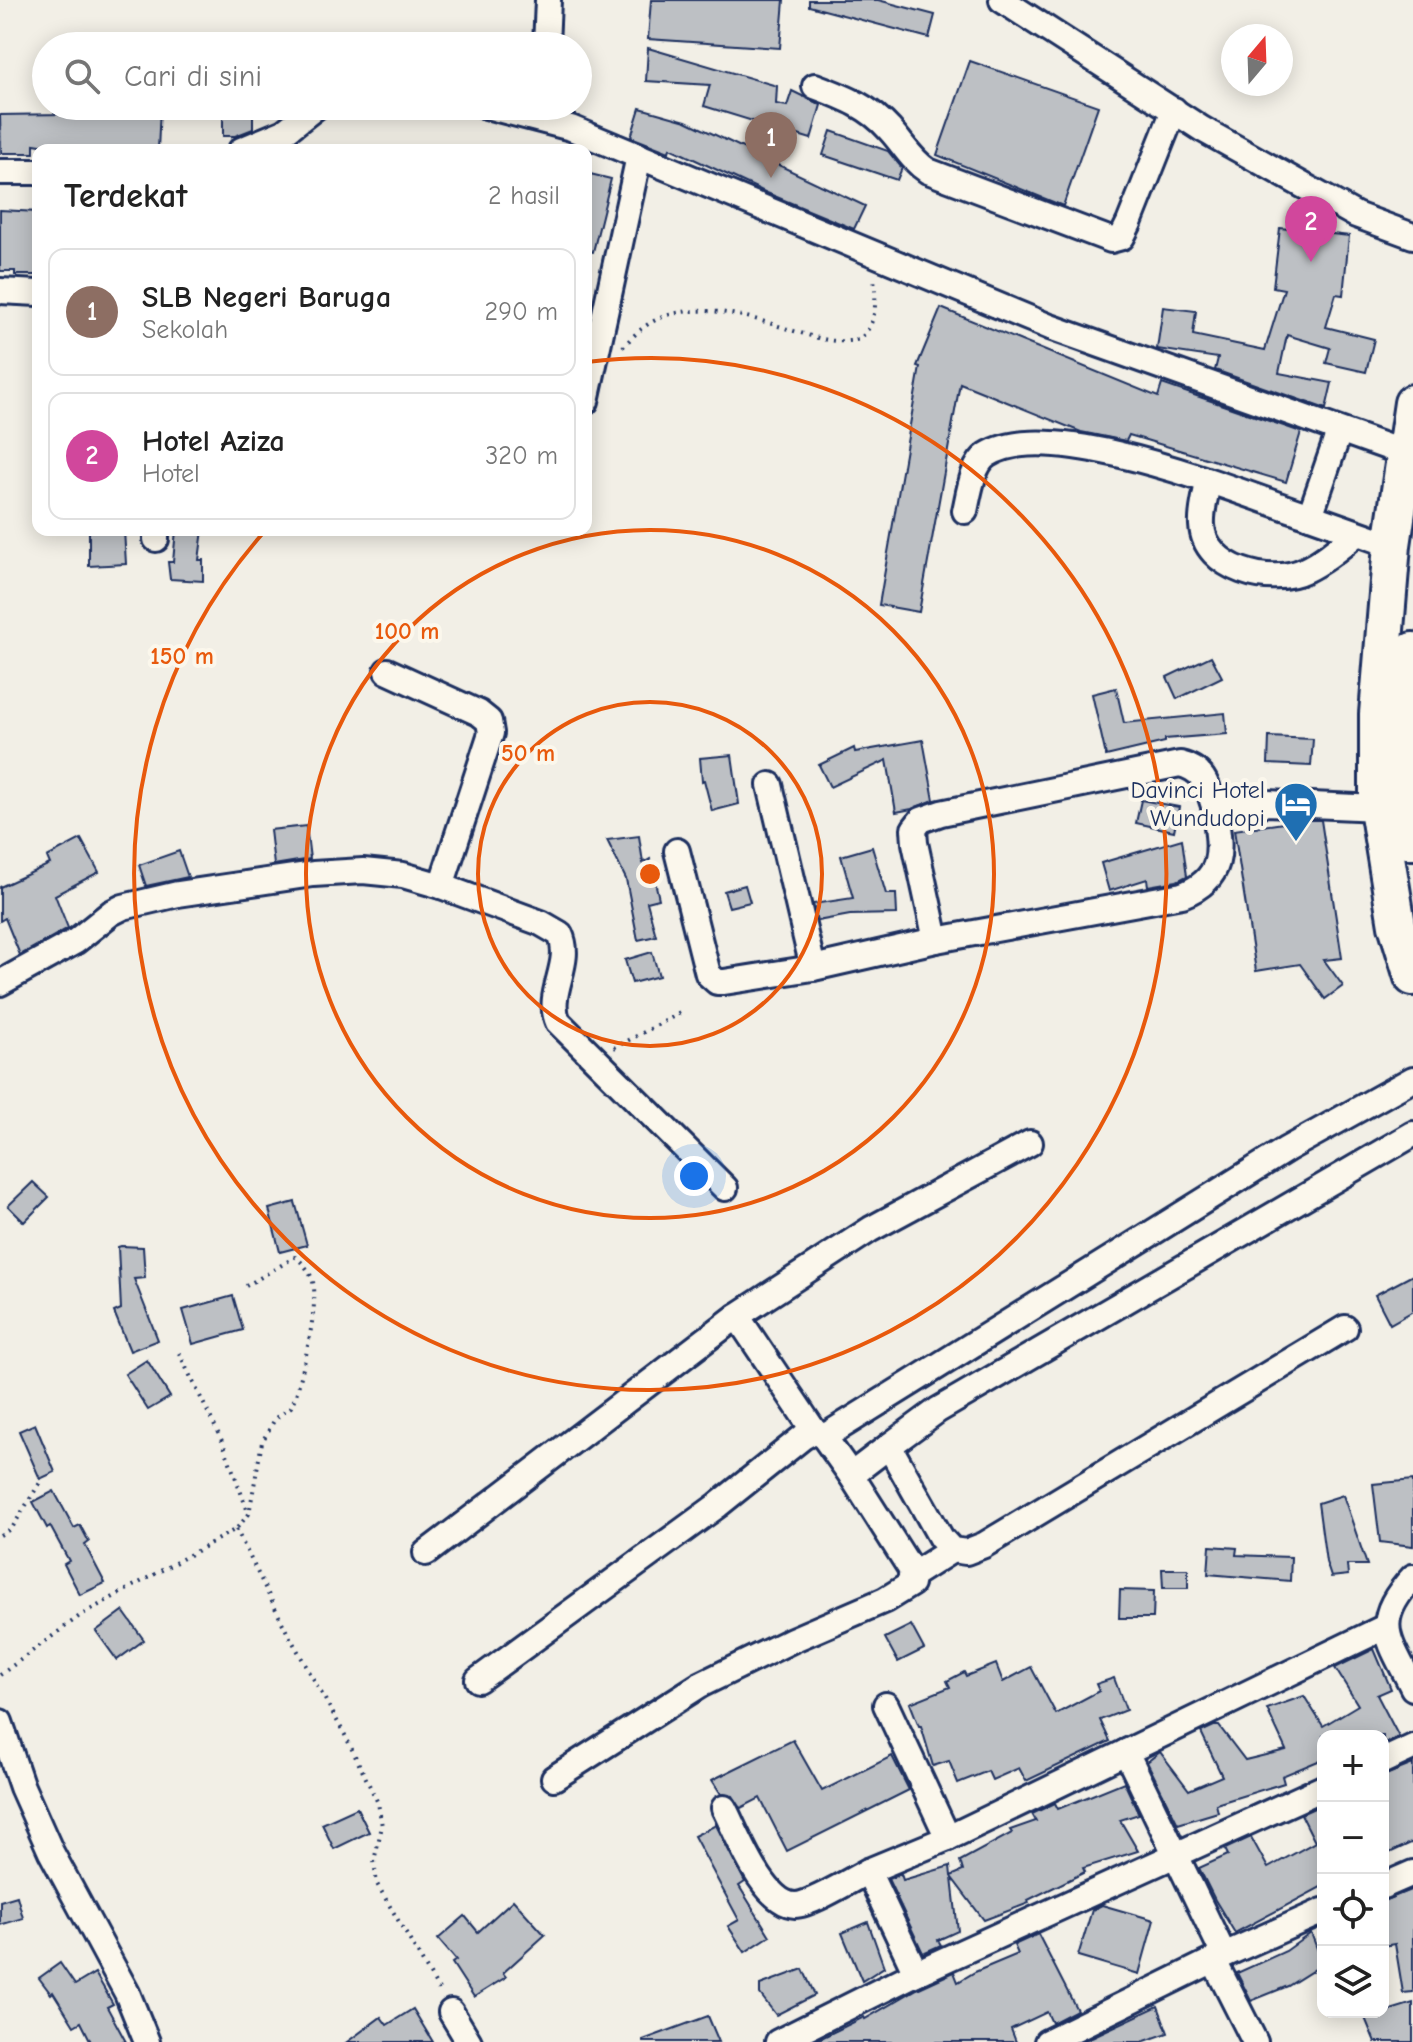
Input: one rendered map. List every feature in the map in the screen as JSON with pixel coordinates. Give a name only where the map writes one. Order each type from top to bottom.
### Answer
[{"type":"highway","points":[[1413,403],[1409,453],[1392,545],[1378,714],[1378,808],[1397,925],[1413,977]]},
{"type":"highway","points":[[1413,651],[1407,801],[1413,841]]},
{"type":"street","points":[[547,32],[548,0]]},
{"type":"street","points":[[1002,0],[1174,110],[1356,215],[1413,236]]},
{"type":"street","points":[[815,86],[858,102],[869,110],[914,161],[928,171],[1111,240],[1122,237],[1129,223],[1174,110]]},
{"type":"street","points":[[287,141],[305,120]]},
{"type":"street","points":[[563,120],[639,156],[1050,327],[1339,432],[1409,453]]},
{"type":"street","points":[[592,377],[639,156]]},
{"type":"street","points":[[0,172],[32,172]]},
{"type":"street","points":[[0,291],[32,293]]},
{"type":"street","points":[[1310,516],[1339,432]]},
{"type":"street","points":[[965,511],[973,478],[984,456],[1011,444],[1065,443],[1164,466],[1392,545]]},
{"type":"street","points":[[1208,482],[1202,526],[1210,551],[1237,569],[1276,576],[1303,571],[1356,534]]},
{"type":"street","points":[[387,671],[479,713],[489,721],[491,733],[441,886]]},
{"type":"street","points":[[677,851],[704,964],[711,978],[724,982],[813,968],[936,940],[1182,895],[1202,888],[1213,874],[1218,860],[1214,806],[1205,778],[1191,766],[1180,764],[941,813],[921,820],[914,829],[915,843],[936,940]]},
{"type":"street","points":[[770,785],[813,968]]},
{"type":"street","points":[[1214,806],[1267,803],[1378,808]]},
{"type":"street","points":[[0,983],[76,941],[111,913],[142,901],[270,879],[343,871],[403,875],[541,923],[560,934],[565,954],[553,1011],[558,1022],[725,1188]]},
{"type":"street","points":[[478,1680],[819,1434],[1287,1149],[1413,1079]]},
{"type":"street","points":[[851,1475],[938,1410],[1413,1134]]},
{"type":"street","points":[[426,1553],[737,1316],[871,1229],[1030,1143]]},
{"type":"street","points":[[554,1778],[700,1685],[792,1640],[885,1600],[911,1584],[912,1571],[851,1475],[737,1316]]},
{"type":"street","points":[[889,1446],[941,1538],[952,1550],[966,1552],[984,1545],[1345,1328]]},
{"type":"street","points":[[911,1576],[952,1550]]},
{"type":"street","points":[[1413,1577],[1387,1614],[1385,1627],[1413,1688]]},
{"type":"street","points":[[724,1808],[762,1882],[776,1897],[795,1905],[948,1838],[1385,1627]]},
{"type":"street","points":[[886,1705],[948,1838]]},
{"type":"street","points":[[0,1722],[22,1787],[51,1852],[127,1993],[147,2042]]},
{"type":"street","points":[[1389,1758],[1413,1747]]},
{"type":"street","points":[[1126,1752],[1175,1856],[1255,2042]]},
{"type":"street","points":[[780,2042],[916,1973],[1317,1791]]},
{"type":"street","points":[[868,1871],[916,1973]]},
{"type":"street","points":[[1389,1883],[1413,1873]]},
{"type":"street","points":[[1047,2042],[1317,1914]]},
{"type":"street","points":[[451,2012],[469,2042]]},
{"type":"path","points":[[592,387],[635,335],[670,314],[723,312],[831,342],[845,343],[860,339],[867,332],[875,308],[872,252]]},
{"type":"path","points":[[594,1058],[682,1012]]},
{"type":"path","points":[[0,1675],[81,1615],[236,1529],[249,1514],[262,1442],[275,1419],[291,1407],[296,1395],[315,1301],[313,1280],[300,1258],[295,1257],[246,1286]]},
{"type":"path","points":[[179,1353],[223,1443],[249,1514]]},
{"type":"path","points":[[0,1535],[12,1528],[41,1481]]},
{"type":"path","points":[[236,1529],[378,1803],[382,1826],[374,1861],[377,1884],[451,2012]]},
{"type":"building","points":[[651,0],[784,0],[780,48],[648,39]]},
{"type":"building","points":[[809,0],[878,0],[935,15],[929,38],[809,6]]},
{"type":"building","points":[[648,48],[777,86],[776,104],[787,106],[792,91],[821,105],[811,139],[704,106],[710,85],[646,81]]},
{"type":"building","points":[[970,61],[1098,106],[1063,206],[937,155]]},
{"type":"building","points":[[640,108],[686,121],[865,206],[854,229],[670,148],[669,152],[631,137]]},
{"type":"building","points":[[32,114],[32,120],[159,120],[158,144],[32,144],[32,153],[1,153],[0,115]]},
{"type":"building","points":[[223,120],[253,120],[253,129],[235,136],[223,136]]},
{"type":"building","points":[[831,131],[888,151],[902,168],[897,180],[823,155]]},
{"type":"building","points":[[592,174],[611,179],[592,252]]},
{"type":"building","points":[[0,210],[32,212],[32,275],[0,271]]},
{"type":"building","points":[[1280,228],[1349,236],[1343,295],[1336,294],[1326,327],[1374,339],[1366,372],[1326,363],[1330,348],[1287,335],[1279,373],[1332,383],[1326,409],[1215,370],[1218,358],[1157,349],[1163,307],[1196,311],[1193,335],[1265,350],[1284,289],[1273,287]]},
{"type":"building","points":[[941,308],[1158,397],[1162,384],[1301,432],[1286,482],[1129,435],[1126,441],[1081,432],[960,383],[919,612],[879,605],[920,367],[917,366]]},
{"type":"building","points":[[89,536],[124,536],[126,564],[89,566]]},
{"type":"building","points":[[175,536],[202,536],[199,560],[203,560],[203,581],[170,579],[168,562],[173,562]]},
{"type":"building","points":[[1211,656],[1222,677],[1177,699],[1167,677]]},
{"type":"building","points":[[1116,688],[1124,723],[1225,713],[1227,734],[1165,739],[1165,742],[1106,756],[1092,694]]},
{"type":"building","points":[[1269,737],[1313,739],[1311,766],[1268,764]]},
{"type":"building","points":[[923,740],[934,800],[912,809],[896,812],[887,760],[830,787],[819,765],[854,748],[855,752]]},
{"type":"building","points":[[732,755],[739,804],[712,811],[702,781],[700,758]]},
{"type":"building","points":[[1141,800],[1179,807],[1174,831],[1136,823]]},
{"type":"building","points":[[1321,820],[1342,958],[1324,960],[1343,986],[1325,999],[1300,964],[1256,971],[1234,830]]},
{"type":"building","points":[[306,826],[310,859],[274,865],[270,830]]},
{"type":"building","points":[[639,836],[643,863],[650,859],[659,899],[647,902],[656,936],[638,940],[626,879],[607,840]]},
{"type":"building","points":[[81,839],[99,872],[55,895],[68,928],[20,955],[5,918],[0,921],[0,887],[50,864],[47,857]]},
{"type":"building","points":[[1182,839],[1187,876],[1148,886],[1147,879],[1109,891],[1101,863]]},
{"type":"building","points":[[872,847],[886,894],[896,894],[897,914],[850,915],[817,921],[813,904],[853,898],[841,856]]},
{"type":"building","points":[[179,851],[188,877],[146,886],[139,865]]},
{"type":"building","points":[[745,885],[750,902],[729,907],[724,891]]},
{"type":"building","points":[[652,952],[659,976],[632,983],[625,960]]},
{"type":"building","points":[[33,1182],[49,1197],[24,1222],[8,1206]]},
{"type":"building","points":[[295,1202],[307,1245],[280,1252],[269,1209]]},
{"type":"building","points":[[118,1247],[143,1247],[145,1278],[134,1279],[158,1340],[130,1351],[114,1312],[121,1309]]},
{"type":"building","points":[[1413,1275],[1413,1311],[1390,1324],[1375,1295]]},
{"type":"building","points":[[233,1296],[243,1330],[193,1344],[183,1310]]},
{"type":"building","points":[[147,1360],[170,1397],[148,1410],[125,1374]]},
{"type":"building","points":[[35,1424],[55,1472],[40,1479],[19,1431]]},
{"type":"building","points":[[1413,1480],[1413,1546],[1380,1542],[1373,1484]]},
{"type":"building","points":[[54,1491],[74,1528],[80,1525],[89,1542],[85,1545],[105,1583],[80,1595],[64,1564],[69,1561],[33,1502]]},
{"type":"building","points":[[1343,1495],[1367,1565],[1347,1565],[1348,1575],[1331,1577],[1318,1503]]},
{"type":"building","points":[[1210,1546],[1237,1548],[1236,1555],[1291,1557],[1290,1581],[1208,1574]]},
{"type":"building","points":[[1162,1569],[1188,1569],[1188,1588],[1163,1588]]},
{"type":"building","points":[[1120,1590],[1154,1591],[1153,1618],[1119,1618]]},
{"type":"building","points":[[123,1611],[144,1640],[117,1660],[96,1631]]},
{"type":"building","points":[[911,1625],[924,1649],[898,1662],[885,1638]]},
{"type":"building","points":[[1374,1649],[1391,1689],[1377,1695],[1399,1737],[1389,1741],[1389,1730],[1317,1730],[1317,1761],[1282,1776],[1284,1783],[1216,1804],[1218,1812],[1178,1824],[1147,1762],[1160,1752],[1189,1790],[1222,1776],[1201,1732],[1214,1726],[1219,1726],[1245,1760],[1286,1750],[1267,1709],[1304,1696],[1323,1726],[1358,1705],[1335,1668]]},
{"type":"building","points":[[996,1664],[1003,1682],[1031,1667],[1056,1714],[1099,1691],[1096,1684],[1114,1678],[1126,1710],[1100,1720],[1110,1741],[1026,1781],[1019,1768],[992,1780],[988,1771],[958,1783],[949,1761],[933,1766],[921,1726],[910,1703],[950,1687],[947,1681],[964,1672],[966,1676]]},
{"type":"building","points":[[793,1740],[822,1791],[892,1756],[909,1790],[787,1851],[760,1798],[741,1808],[733,1796],[721,1794],[712,1780]]},
{"type":"building","points":[[1413,1764],[1413,1842],[1389,1853],[1389,1802],[1389,1774]]},
{"type":"building","points":[[1124,1782],[1139,1814],[1120,1820],[1138,1851],[1083,1868],[1085,1872],[1028,1900],[1029,1903],[984,1920],[952,1878],[958,1931],[938,1940],[941,1945],[923,1953],[888,1879],[901,1874],[903,1880],[950,1866],[951,1876],[963,1871],[960,1861],[1012,1833],[1010,1830],[1036,1821],[1032,1814],[1055,1803],[1058,1809]]},
{"type":"building","points":[[1317,1807],[1317,1889],[1235,1933],[1199,1868],[1228,1855],[1225,1849],[1251,1837],[1268,1868],[1315,1842],[1301,1814]]},
{"type":"building","points":[[357,1808],[369,1832],[334,1849],[322,1824]]},
{"type":"building","points":[[716,1825],[745,1882],[739,1886],[770,1936],[745,1952],[728,1926],[739,1920],[694,1836]]},
{"type":"building","points":[[1413,1889],[1413,1992],[1403,1993],[1395,1944],[1389,1945],[1389,1899]]},
{"type":"building","points":[[17,1896],[23,1918],[0,1925],[0,1901]]},
{"type":"building","points":[[513,1900],[545,1935],[503,1973],[506,1977],[474,1997],[452,1963],[456,1960],[438,1939],[465,1916],[478,1932]]},
{"type":"building","points":[[1102,1905],[1154,1920],[1139,1974],[1078,1956],[1092,1910]]},
{"type":"building","points":[[868,1922],[884,1967],[862,1981],[842,1933]]},
{"type":"building","points":[[1311,1933],[1317,1948],[1317,1968],[1288,1986],[1251,2001],[1237,1973],[1286,1951]]},
{"type":"building","points":[[1038,1934],[1077,2010],[1052,2023],[1047,2012],[1011,2029],[1016,2042],[813,2042],[865,2019],[954,1972],[958,1982],[1018,1954],[1014,1945]]},
{"type":"building","points":[[60,1963],[75,1985],[95,1973],[113,2004],[107,2007],[126,2042],[91,2042],[81,2022],[74,2026],[53,1992],[51,1994],[39,1978]]},
{"type":"building","points":[[803,1969],[815,1995],[776,2015],[760,1994],[760,1985]]},
{"type":"building","points":[[1413,2003],[1413,2042],[1375,2042],[1365,2018],[1389,2018],[1389,2010]]},
{"type":"building","points":[[1158,2006],[1168,2033],[1142,2042],[1081,2042]]},
{"type":"building","points":[[413,2009],[433,2042],[347,2042],[381,2017],[387,2025]]},
{"type":"building","points":[[708,2016],[719,2042],[643,2042],[643,2040]]},
{"type":"place","name":"SLB Negeri Baruga","points":[[771,178]]},
{"type":"place","name":"Hotel Aziza","points":[[1311,262]]},
{"type":"place","name":"Davinci Hotel Wundudopi","points":[[1296,843]]}]
